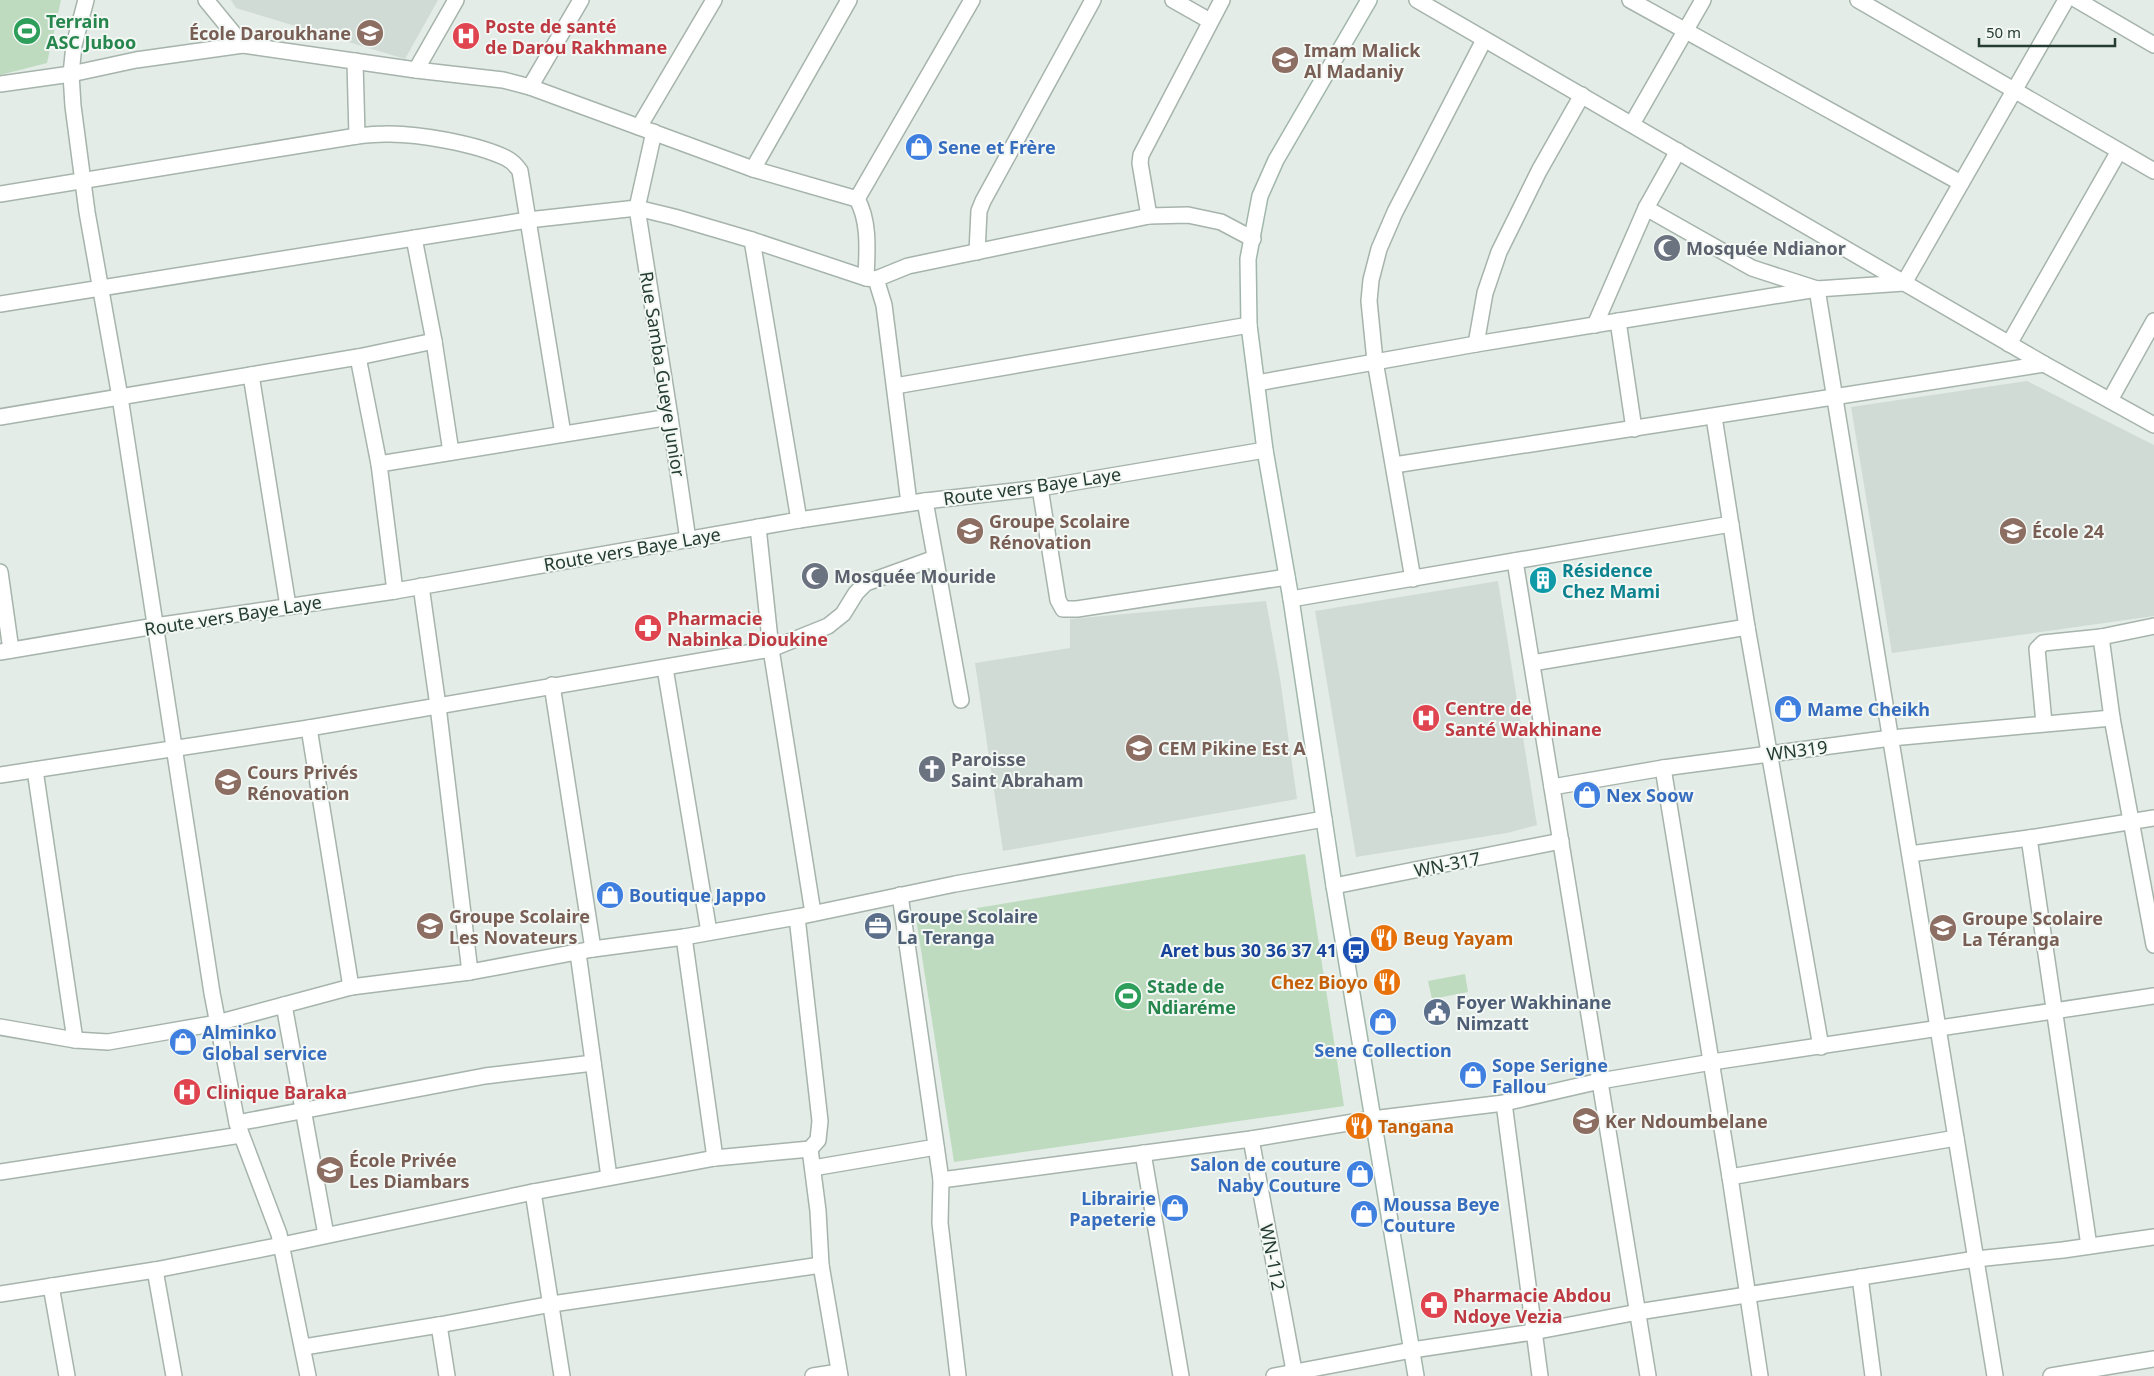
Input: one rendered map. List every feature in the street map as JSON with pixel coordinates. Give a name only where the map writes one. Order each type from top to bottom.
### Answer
[{"type":"street","points":[[86,0],[74,45],[71,74],[73,106],[100,288],[120,397],[155,626],[176,747],[217,1023],[239,1129],[282,1245],[304,1347],[308,1376]]},
{"type":"street","points":[[206,0],[248,46]]},
{"type":"street","points":[[416,70],[456,0]]},
{"type":"street","points":[[530,87],[581,0]]},
{"type":"street","points":[[640,127],[714,0]]},
{"type":"street","points":[[753,169],[849,0]]},
{"type":"street","points":[[857,199],[972,0]]},
{"type":"street","points":[[977,252],[979,211],[983,201],[1093,0]]},
{"type":"street","points":[[1173,0],[1210,21]]},
{"type":"street","points":[[1149,216],[1140,164],[1141,156],[1222,0]]},
{"type":"street","points":[[1369,0],[1276,160],[1260,196],[1248,259],[1249,325],[1265,450],[1287,577],[1334,886],[1416,1376]]},
{"type":"street","points":[[1417,0],[2009,344],[2154,425]]},
{"type":"street","points":[[1630,0],[1961,183]]},
{"type":"street","points":[[1632,124],[1703,0]]},
{"type":"street","points":[[1858,0],[2154,171]]},
{"type":"street","points":[[1904,282],[2066,0]]},
{"type":"street","points":[[2078,0],[2154,45]]},
{"type":"street","points":[[1413,579],[1374,361],[1369,301],[1370,280],[1379,249],[1395,212],[1484,40]]},
{"type":"street","points":[[0,84],[71,74],[136,60],[248,46],[416,70],[503,80],[530,87],[753,169],[857,199],[862,207],[871,278],[884,305],[908,504]]},
{"type":"street","points":[[355,61],[358,136]]},
{"type":"street","points":[[1476,344],[1485,293],[1499,252],[1539,171],[1582,95]]},
{"type":"street","points":[[637,208],[654,132]]},
{"type":"street","points":[[0,194],[358,136],[385,134],[408,135],[464,145],[505,157],[512,161],[520,171],[563,434]]},
{"type":"street","points":[[1595,325],[1646,208],[1678,151]]},
{"type":"street","points":[[2009,344],[2119,152]]},
{"type":"street","points":[[0,304],[528,220],[637,208],[752,240],[871,278],[908,266],[1149,216],[1188,215],[1221,222],[1253,239]]},
{"type":"street","name":"Rue Samba Gueye Junior","points":[[637,208],[688,540]]},
{"type":"street","points":[[1646,208],[1752,268],[1817,289]]},
{"type":"street","points":[[414,238],[434,341],[451,452]]},
{"type":"street","points":[[752,240],[798,520]]},
{"type":"street","points":[[1256,383],[1374,361],[1817,289],[1904,282]]},
{"type":"street","points":[[1817,289],[1995,1376]]},
{"type":"street","points":[[1618,321],[1634,430]]},
{"type":"street","points":[[2110,400],[2154,321]]},
{"type":"street","points":[[895,386],[1249,325]]},
{"type":"street","points":[[0,417],[250,375],[434,341]]},
{"type":"street","points":[[358,356],[379,464],[395,591]]},
{"type":"street","points":[[1394,465],[1634,430],[1835,396],[2044,364]]},
{"type":"street","points":[[250,375],[288,606]]},
{"type":"street","points":[[1714,417],[1747,627],[1771,754],[1821,1047]]},
{"type":"street","points":[[379,464],[670,418]]},
{"type":"street","name":"Route vers Baye Laye","points":[[5,651],[155,626],[395,591],[798,520],[925,501],[1040,488],[1265,450]]},
{"type":"street","points":[[1040,488],[1058,600],[1063,608],[1077,609],[1287,577]]},
{"type":"street","points":[[925,501],[961,700]]},
{"type":"street","points":[[1290,600],[1730,524]]},
{"type":"street","points":[[758,527],[771,649],[813,913]]},
{"type":"street","points":[[0,775],[308,728],[771,649],[828,626],[843,614],[856,593],[866,583],[935,558]]},
{"type":"street","points":[[1515,561],[1648,1376]]},
{"type":"street","points":[[0,572],[5,651]]},
{"type":"street","points":[[420,586],[438,706],[470,972]]},
{"type":"street","points":[[2044,723],[2037,649],[2039,645],[2101,637],[2154,626]]},
{"type":"street","points":[[1532,664],[1747,627]]},
{"type":"street","points":[[2101,637],[2112,718],[2154,945]]},
{"type":"street","points":[[665,668],[709,932]]},
{"type":"street","points":[[552,685],[586,951],[593,1063],[609,1177]]},
{"type":"street","name":"WN319","points":[[1552,787],[1663,768],[1891,738],[2112,718]]},
{"type":"street","points":[[308,728],[351,987]]},
{"type":"street","points":[[1663,768],[1712,1062],[1760,1376]]},
{"type":"street","points":[[35,770],[75,1040]]},
{"type":"street","points":[[1910,854],[2029,838],[2154,818]]},
{"type":"street","points":[[0,1027],[75,1040],[108,1042],[217,1023],[351,987],[470,972],[586,951],[684,937],[797,917],[900,895],[1324,819]]},
{"type":"street","points":[[2029,838],[2056,1010],[2089,1246]]},
{"type":"street","name":"WN-317","points":[[1334,886],[1561,841]]},
{"type":"street","points":[[900,895],[941,1180],[940,1223],[958,1376]]},
{"type":"street","points":[[0,1294],[155,1270],[533,1192],[715,1158],[810,1149],[818,1140],[820,1121],[797,917]]},
{"type":"street","points":[[684,937],[715,1158]]},
{"type":"street","points":[[941,1180],[1251,1139],[1372,1119],[1504,1103],[1600,1081],[1712,1062],[2154,996]]},
{"type":"street","points":[[284,1005],[326,1236]]},
{"type":"street","points":[[0,1172],[239,1129],[303,1110],[485,1076],[593,1063]]},
{"type":"street","points":[[1504,1103],[1540,1376]]},
{"type":"street","points":[[1730,1176],[1956,1138]]},
{"type":"street","name":"WN-112","points":[[1251,1139],[1294,1374]]},
{"type":"street","points":[[813,1168],[936,1147]]},
{"type":"street","points":[[810,1149],[818,1211],[821,1265],[839,1374],[814,1376]]},
{"type":"street","points":[[1143,1153],[1181,1376]]},
{"type":"street","points":[[533,1192],[562,1376]]},
{"type":"street","points":[[1274,1376],[1294,1374],[1412,1350],[1533,1332],[1638,1312],[1976,1259],[2154,1237]]},
{"type":"street","points":[[304,1347],[440,1325],[552,1304],[821,1265]]},
{"type":"street","points":[[155,1270],[174,1376]]},
{"type":"street","points":[[1860,1278],[1873,1376]]},
{"type":"street","points":[[51,1286],[67,1376]]},
{"type":"street","points":[[440,1325],[447,1376]]},
{"type":"street","points":[[2051,1376],[2104,1372],[2154,1359]]},
{"type":"shaded area","name":"École Daroukhane","points":[[231,0],[438,0],[405,59],[236,8]]},
{"type":"shaded area","name":"École 24","points":[[2027,381],[2154,445],[2154,616],[1892,653],[1851,407]]},
{"type":"shaded area","name":"Centre de Santé Wakhinane","points":[[1498,581],[1537,825],[1507,833],[1356,857],[1315,611]]},
{"type":"shaded area","name":"CEM Pikine Est A","points":[[1266,601],[1280,678],[1297,799],[1003,851],[975,663],[1070,648],[1070,619]]},
{"type":"green space","name":"Terrain ASC Juboo","points":[[0,0],[61,0],[47,63],[0,75]]},
{"type":"green space","name":"Stade de Ndiaréme","points":[[1305,854],[1344,1106],[954,1162],[916,918]]},
{"type":"green space","points":[[1465,974],[1468,992],[1432,999],[1428,981]]},
{"type":"place","name":"Terrain ASC Juboo","points":[[27,31]]},
{"type":"place","name":"École Daroukhane","points":[[370,33]]},
{"type":"place","name":"Poste de santé de Darou Rakhmane","points":[[466,36]]},
{"type":"place","name":"Imam Malick Al Madaniy","points":[[1285,60]]},
{"type":"place","name":"Sene et Frère","points":[[919,147]]},
{"type":"place","name":"Mosquée Ndianor","points":[[1667,248]]},
{"type":"place","name":"Groupe Scolaire Rénovation","points":[[970,531]]},
{"type":"place","name":"École 24","points":[[2013,531]]},
{"type":"place","name":"Mosquée Mouride","points":[[815,576]]},
{"type":"place","name":"Résidence Chez Mami","points":[[1543,580]]},
{"type":"place","name":"Pharmacie Nabinka Dioukine","points":[[648,628]]},
{"type":"place","name":"Mame Cheikh","points":[[1788,709]]},
{"type":"place","name":"Centre de Santé Wakhinane","points":[[1426,718]]},
{"type":"place","name":"CEM Pikine Est A","points":[[1139,748]]},
{"type":"place","name":"Paroisse Saint Abraham","points":[[932,769]]},
{"type":"place","name":"Cours Privés Rénovation","points":[[228,782]]},
{"type":"place","name":"Nex Soow","points":[[1587,795]]},
{"type":"place","name":"Boutique Jappo","points":[[610,895]]},
{"type":"place","name":"Groupe Scolaire Les Novateurs","points":[[430,926]]},
{"type":"place","name":"Groupe Scolaire La Teranga","points":[[878,926]]},
{"type":"place","name":"Groupe Scolaire La Téranga","points":[[1943,928]]},
{"type":"place","name":"Beug Yayam","points":[[1384,938]]},
{"type":"place","name":"Aret bus 30 36 37 41","points":[[1356,950]]},
{"type":"place","name":"Chez Bioyo","points":[[1387,982]]},
{"type":"place","name":"Stade de Ndiaréme","points":[[1128,996]]},
{"type":"place","name":"Foyer Wakhinane Nimzatt","points":[[1437,1012]]},
{"type":"place","name":"Sene Collection","points":[[1383,1022]]},
{"type":"place","name":"Alminko Global service","points":[[183,1042]]},
{"type":"place","name":"Sope Serigne Fallou","points":[[1473,1075]]},
{"type":"place","name":"Clinique Baraka","points":[[187,1092]]},
{"type":"place","name":"Ker Ndoumbelane","points":[[1586,1121]]},
{"type":"place","name":"Tangana","points":[[1359,1126]]},
{"type":"place","name":"École Privée Les Diambars","points":[[330,1170]]},
{"type":"place","name":"Salon de couture Naby Couture","points":[[1360,1174]]},
{"type":"place","name":"Librairie Papeterie","points":[[1175,1208]]},
{"type":"place","name":"Moussa Beye Couture","points":[[1364,1214]]},
{"type":"place","name":"Pharmacie Abdou Ndoye Vezia","points":[[1434,1305]]}]
